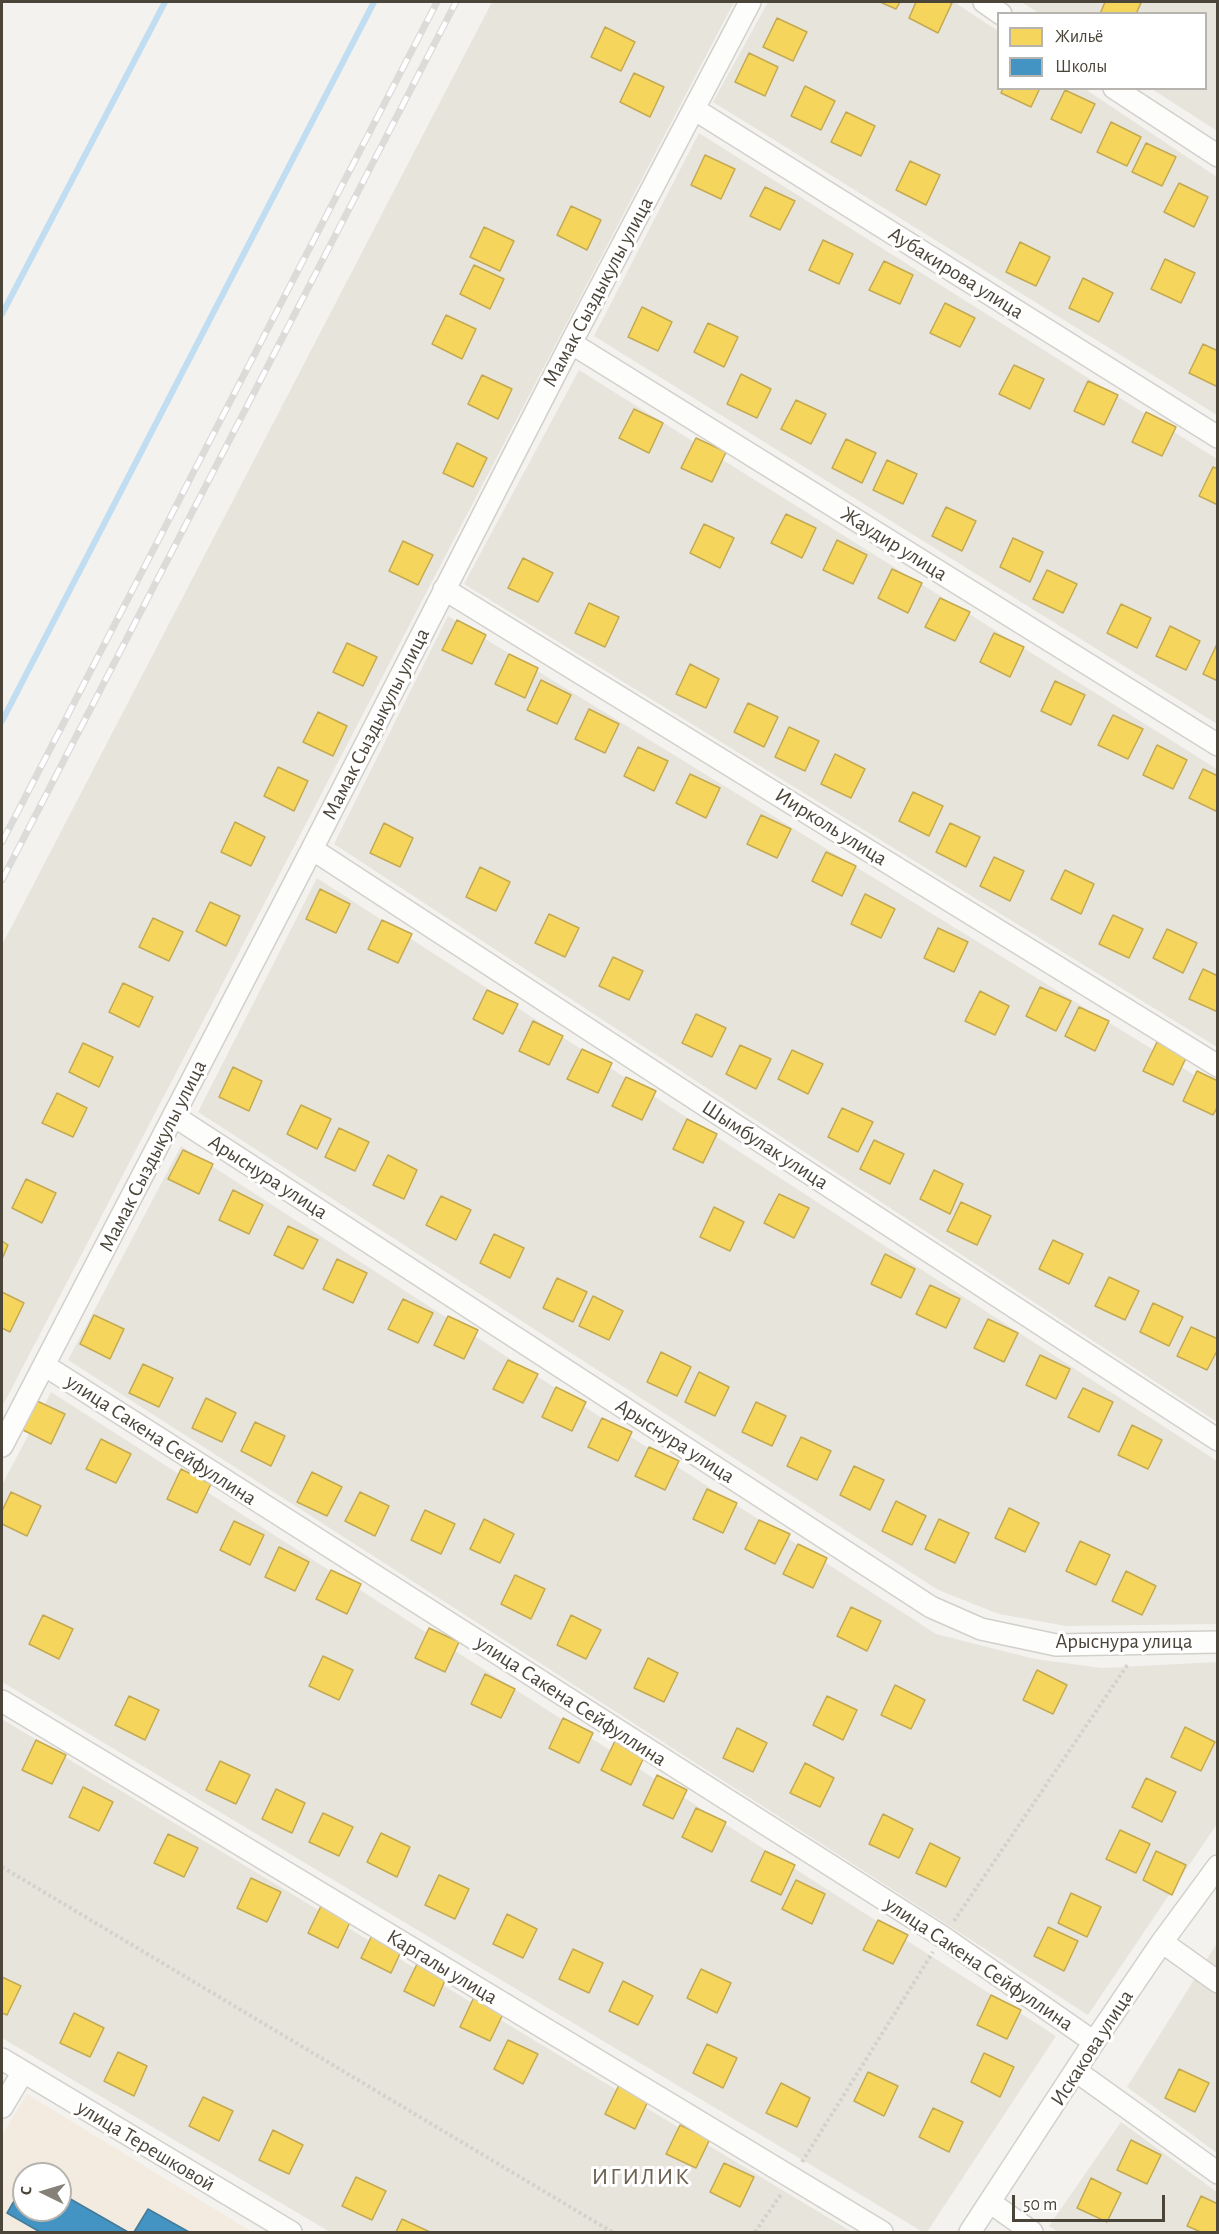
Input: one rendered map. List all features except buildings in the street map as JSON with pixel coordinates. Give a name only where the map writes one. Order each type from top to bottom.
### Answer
[{"type":"street","name":"Мамак Сыздыкулы улица","points":[[2,1446],[312,849],[571,343],[750,2]]},
{"type":"street","points":[[984,2],[999,12]]},
{"type":"street","points":[[1117,90],[1218,156]]},
{"type":"street","name":"Аубакирова улица","points":[[693,108],[1218,437]]},
{"type":"street","name":"Жаудир улица","points":[[571,343],[1218,745]]},
{"type":"street","name":"Иирколь улица","points":[[444,589],[1218,1066]]},
{"type":"street","name":"Шымбулак улица","points":[[312,849],[1218,1440]]},
{"type":"street","name":"Арыснура улица","points":[[174,1116],[931,1607],[981,1629],[1056,1645],[1218,1642]]},
{"type":"street","name":"улица Сакена Сейфуллина","points":[[44,1365],[943,1937],[1094,2042]]},
{"type":"street","name":"Каргалы улица","points":[[2,1701],[882,2232]]},
{"type":"street","name":"Искакова улица","points":[[970,2232],[1094,2042],[1162,1942],[1218,1866]]},
{"type":"street","points":[[1162,1942],[1218,1982]]},
{"type":"street","name":"улица Терешковой","points":[[2,2059],[291,2232]]},
{"type":"street","points":[[1076,2071],[1218,2173]]},
{"type":"street","points":[[2,2107],[23,2072]]},
{"type":"street","points":[[991,2203],[1032,2232]]},
{"type":"path","points":[[2,1867],[612,2232]]},
{"type":"shaded area","points":[[492,2],[734,2],[2,1407],[2,945]]},
{"type":"shaded area","points":[[768,2],[954,2],[997,30],[997,90],[1086,90],[1217,177],[1217,415],[713,102]]},
{"type":"shaded area","points":[[1021,2],[1217,2],[1217,131],[1154,90],[1207,90],[1207,12],[1037,12]]},
{"type":"shaded area","points":[[699,133],[1217,459],[1217,724],[594,336]]},
{"type":"shaded area","points":[[579,370],[1217,769],[1217,1047],[464,584]]},
{"type":"shaded area","points":[[448,616],[1217,1089],[1217,1422],[334,844]]},
{"type":"shaded area","points":[[317,878],[1217,1461],[1217,1624],[1066,1626],[999,1614],[938,1590],[198,1112]]},
{"type":"shaded area","points":[[181,1146],[936,1634],[1035,1659],[1102,1668],[1217,1662],[1217,1824],[1088,2015],[68,1360]]},
{"type":"shaded area","points":[[51,1392],[1056,2036],[927,2232],[923,2232],[2,1682],[2,1485]]},
{"type":"shaded area","points":[[2,1719],[852,2232],[330,2232],[2,2038]]},
{"type":"shaded area","points":[[1217,1943],[1217,2153],[1127,2087]]},
{"type":"shaded area","points":[[27,2094],[252,2232],[2,2232],[2,2135]]},
{"type":"shaded area","points":[[1121,2122],[1217,2192],[1217,2232],[1058,2232],[1049,2226]]},
{"type":"waterway","points":[[2,314],[165,2]]},
{"type":"waterway","points":[[2,721],[374,2]]},
{"type":"railway","points":[[2,842],[437,2]]},
{"type":"railway","points":[[2,880],[456,2]]},
{"type":"district","name":"ИГИЛИК","points":[[641,2177]]}]
